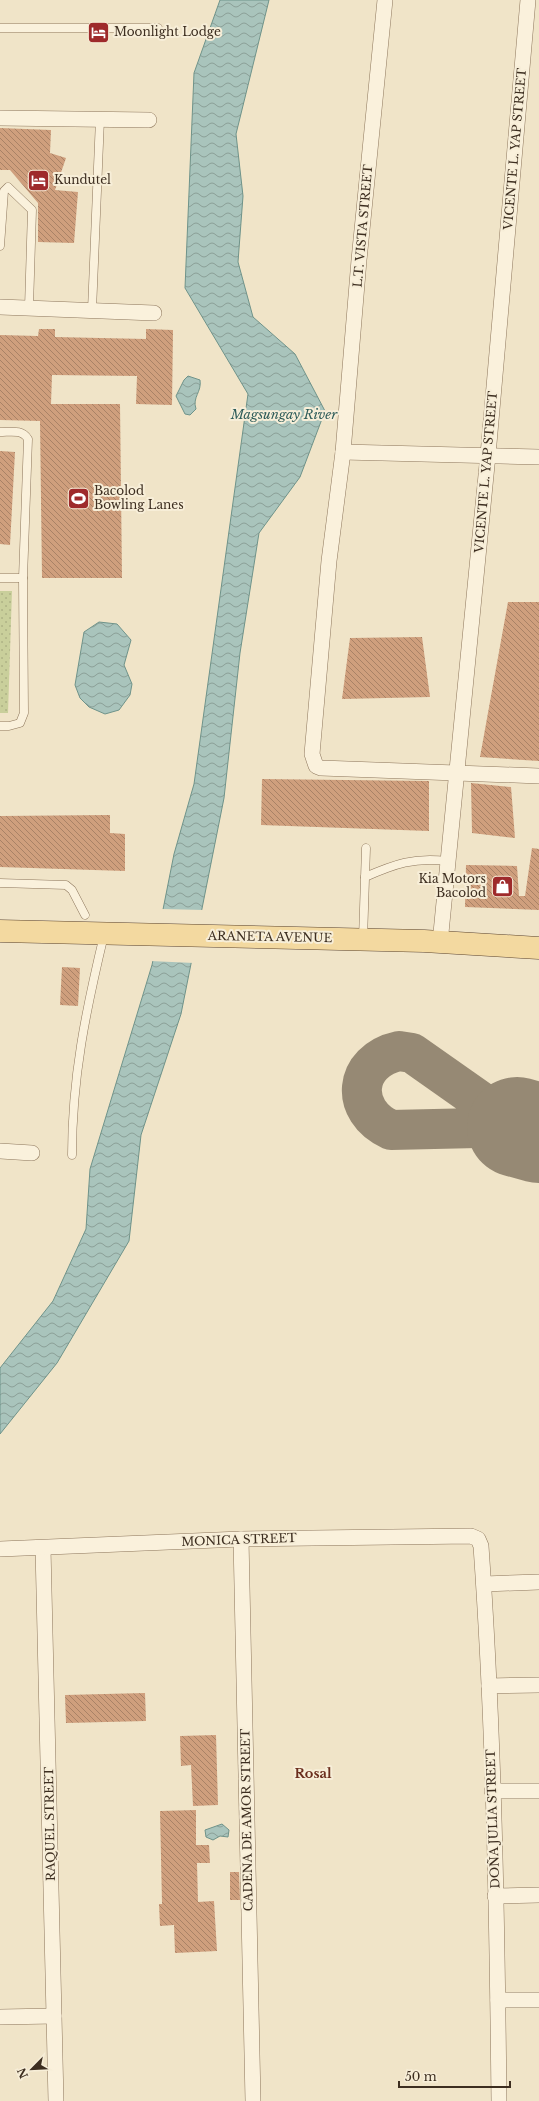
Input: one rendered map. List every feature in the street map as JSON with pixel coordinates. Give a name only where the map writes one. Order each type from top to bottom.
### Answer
[{"type":"main road","name":"ARANETA AVENUE","points":[[0,931],[363,940],[539,948]]},
{"type":"street","name":"L.T. VISTA STREET","points":[[385,0],[359,260],[343,452],[329,560],[312,754],[316,766],[321,768],[539,776]]},
{"type":"street","name":"VICENTE L. YAP STREET","points":[[440,943],[447,861],[458,774],[488,455],[528,0]]},
{"type":"street","points":[[0,118],[149,120]]},
{"type":"street","points":[[0,307],[154,313]]},
{"type":"street","points":[[343,452],[539,457]]},
{"type":"street","points":[[0,1151],[32,1153]]},
{"type":"street","name":"MONICA STREET","points":[[0,1548],[43,1548],[241,1539],[393,1536],[471,1536],[478,1539]]},
{"type":"street","name":"CADENA DE AMOR STREET","points":[[241,1539],[253,2101]]},
{"type":"street","name":"DOÑA JULIA STREET","points":[[478,1539],[481,1546],[484,1584],[489,1686],[498,2000],[499,2101]]},
{"type":"street","name":"RAQUEL STREET","points":[[43,1548],[56,2101]]},
{"type":"street","points":[[484,1584],[539,1582]]},
{"type":"street","points":[[489,1686],[539,1685]]},
{"type":"street","points":[[492,1791],[539,1791]]},
{"type":"street","points":[[494,1896],[539,1895]]},
{"type":"street","points":[[498,2000],[539,2000]]},
{"type":"street","points":[[0,2016],[54,2016]]},
{"type":"lane","points":[[0,28],[158,28]]},
{"type":"lane","points":[[92,310],[100,119]]},
{"type":"lane","points":[[0,246],[4,191],[8,188],[32,210],[29,307]]},
{"type":"lane","points":[[0,432],[19,432],[25,434],[28,439],[23,578],[24,713],[20,723],[9,726],[0,726]]},
{"type":"lane","points":[[0,578],[23,578]]},
{"type":"lane","points":[[363,940],[366,848]]},
{"type":"lane","points":[[365,877],[396,864],[412,860],[447,861]]},
{"type":"lane","points":[[0,883],[66,885],[72,890],[85,915]]},
{"type":"lane","points":[[72,1155],[72,1111],[84,1020],[104,934]]},
{"type":"green space","points":[[0,591],[12,591],[8,713],[0,713]]},
{"type":"water","name":"Magsungay River","points":[[220,0],[269,0],[236,134],[243,196],[238,262],[253,317],[295,354],[325,411],[300,477],[259,533],[240,653],[224,798],[181,1014],[141,1135],[129,1241],[57,1363],[0,1434],[0,1368],[53,1301],[86,1229],[90,1169],[152,965],[174,854],[194,784],[248,394],[185,288],[194,73]]},
{"type":"water","points":[[188,376],[200,380],[200,388],[195,401],[196,409],[190,415],[185,414],[176,396],[184,380]]},
{"type":"water","points":[[99,622],[117,624],[131,640],[124,665],[132,684],[130,695],[119,710],[105,714],[89,707],[80,698],[75,685],[84,632]]},
{"type":"water","points":[[222,1824],[229,1830],[228,1837],[220,1836],[213,1840],[206,1837],[205,1830]]},
{"type":"pier","points":[[161,909],[204,910],[194,963],[150,961]]},
{"type":"building","name":"Kundutel","points":[[0,128],[51,130],[50,153],[66,158],[55,190],[78,192],[74,243],[38,242],[38,203],[10,170],[0,170]]},
{"type":"building","points":[[39,329],[55,329],[55,337],[146,339],[146,329],[173,330],[172,405],[136,404],[137,376],[52,375],[51,404],[120,404],[122,578],[42,578],[40,421],[0,420],[0,335],[38,336]]},
{"type":"building","points":[[0,451],[15,452],[10,545],[0,544]]},
{"type":"building","points":[[508,602],[539,602],[539,761],[480,757]]},
{"type":"building","points":[[422,637],[430,697],[342,699],[350,638]]},
{"type":"building","points":[[262,779],[429,781],[429,831],[261,825]]},
{"type":"building","points":[[471,783],[511,787],[515,838],[472,833]]},
{"type":"building","points":[[110,815],[110,833],[125,834],[125,871],[0,867],[0,816]]},
{"type":"building","name":"Kia Motors Bacolod","points":[[532,848],[539,849],[539,910],[465,907],[466,865],[517,866],[519,896],[525,896]]},
{"type":"building","points":[[62,967],[80,968],[78,1006],[60,1005]]},
{"type":"building","points":[[145,1693],[146,1721],[66,1723],[65,1695]]},
{"type":"building","points":[[216,1735],[218,1805],[193,1806],[191,1765],[181,1766],[180,1736]]},
{"type":"building","points":[[196,1810],[196,1845],[209,1845],[210,1863],[197,1863],[198,1902],[214,1901],[217,1951],[175,1953],[174,1925],[160,1926],[159,1904],[162,1904],[160,1811]]},
{"type":"building","points":[[230,1872],[239,1872],[240,1900],[230,1900]]},
{"type":"taxiway","points":[[399,1051],[412,1053],[517,1127],[391,1130],[377,1122],[368,1111],[363,1099],[362,1087],[365,1075],[372,1065],[384,1056],[399,1051]]},
{"type":"runway","points":[[517,1127],[539,1133]]},
{"type":"place","name":"Moonlight Lodge","points":[[99,32]]},
{"type":"place","name":"Kundutel","points":[[38,180]]},
{"type":"place","name":"Bacolod Bowling Lanes","points":[[79,498]]},
{"type":"place","name":"Kia Motors Bacolod","points":[[502,886]]},
{"type":"district","name":"Rosal","points":[[313,1773]]}]
